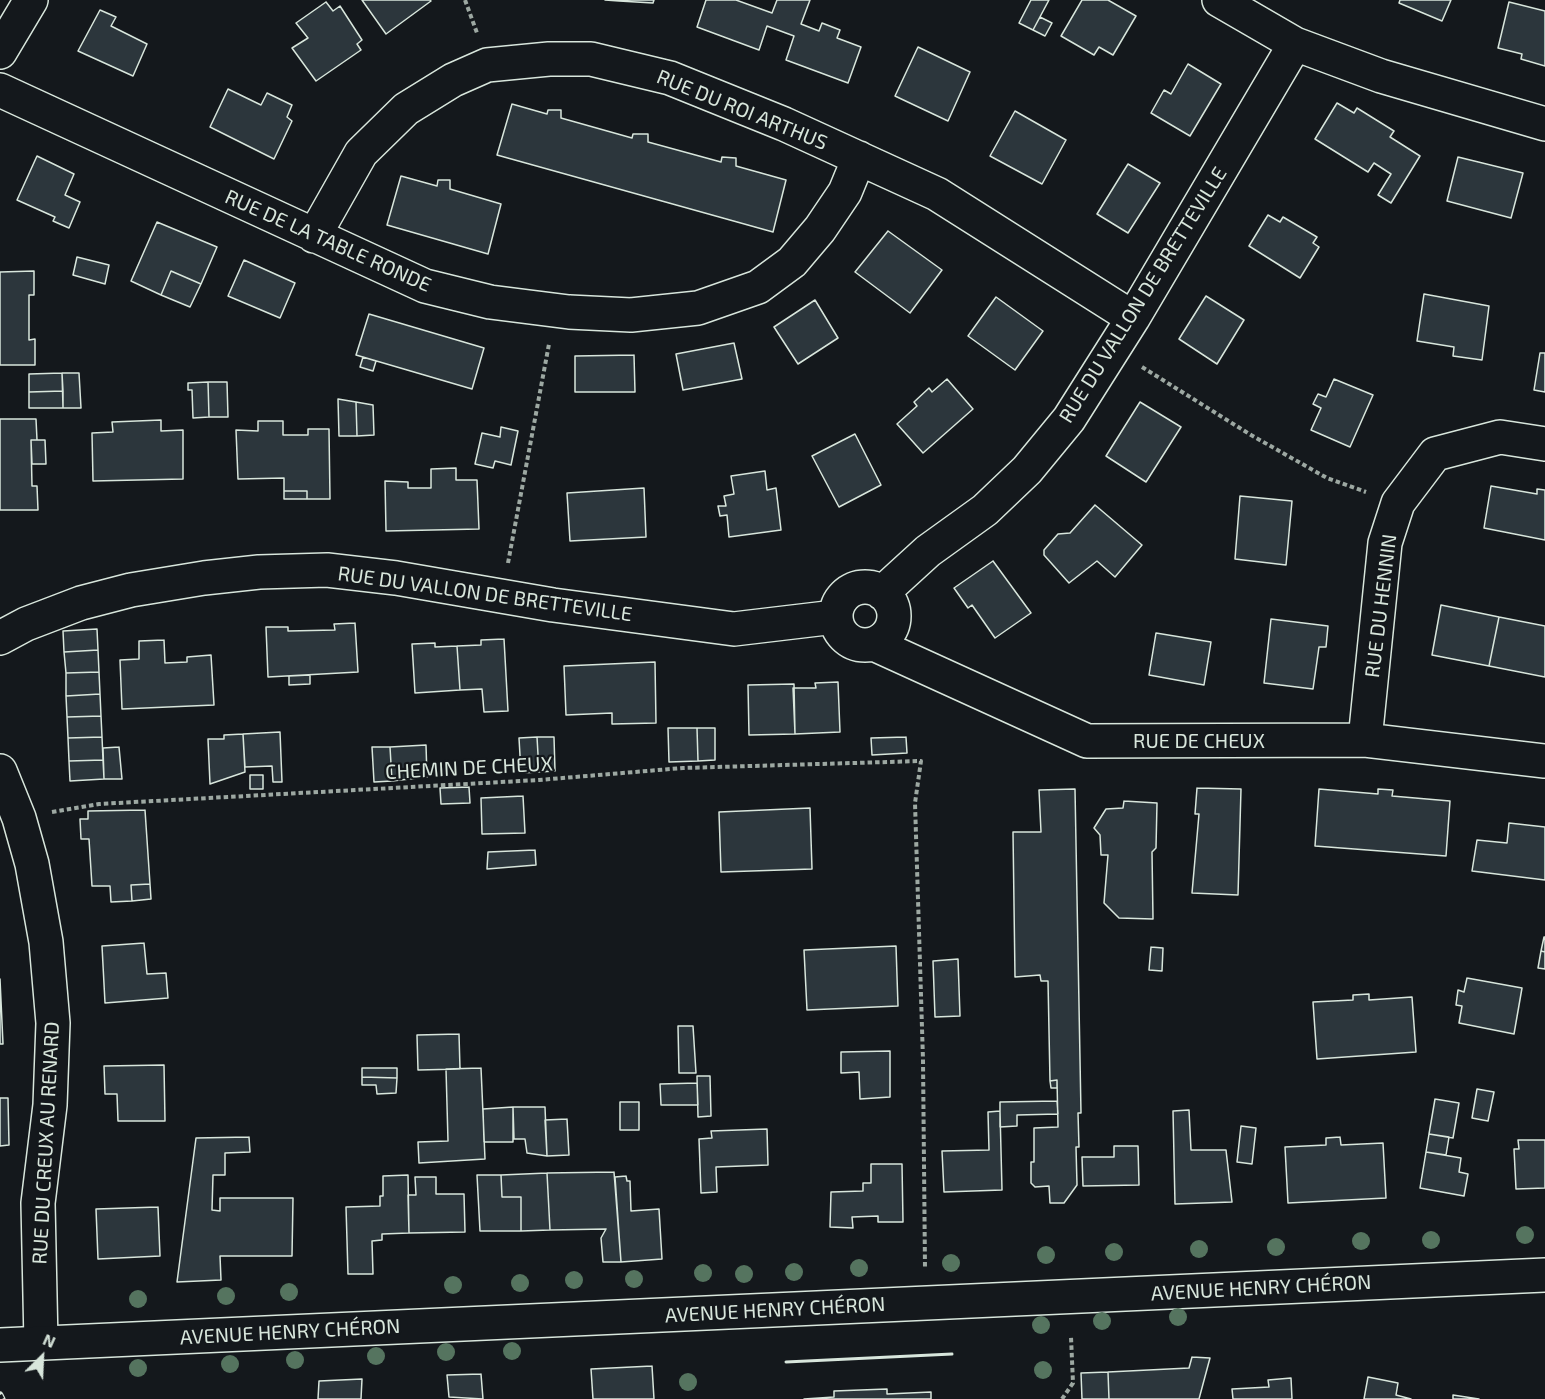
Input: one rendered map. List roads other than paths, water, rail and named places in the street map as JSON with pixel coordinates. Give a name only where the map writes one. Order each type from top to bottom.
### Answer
[{"type":"street","points":[[0,52],[31,0]]},
{"type":"street","points":[[1219,0],[1295,44],[1381,76],[1545,124]]},
{"type":"street","name":"RUE DU VALLON DE BRETTEVILLE","points":[[882,593],[928,551],[985,510],[1026,470],[1069,419],[1133,318],[1295,44]]},
{"type":"street","name":"RUE DU ROI ARTHUS","points":[[314,236],[361,153],[406,109],[453,80],[488,65],[549,58],[591,59],[670,78],[859,158],[937,194],[1133,318]]},
{"type":"street","name":"RUE DE LA TABLE RONDE","points":[[0,90],[425,286],[490,302],[555,310],[631,315],[698,308],[758,287],[792,262],[820,229],[845,192],[859,158]]},
{"type":"street","name":"RUE DU HENNIN","points":[[1365,740],[1385,543],[1398,503],[1435,454],[1500,437],[1545,444]]},
{"type":"street","name":"RUE DU VALLON DE BRETTEVILLE","points":[[0,638],[26,624],[81,603],[131,590],[259,572],[327,570],[396,578],[553,605],[734,629],[835,617]]},
{"type":"street","points":[[863,587],[882,593],[892,606],[892,626],[882,639],[874,644],[857,644],[847,639],[838,627],[835,617],[841,598],[849,591],[863,587]]},
{"type":"street","name":"RUE DE CHEUX","points":[[874,644],[1087,741],[1365,740],[1545,761]]},
{"type":"street","name":"RUE DU CREUX AU RENARD","points":[[0,771],[19,818],[32,864],[46,942],[53,1023],[50,1105],[38,1203],[41,1342]]},
{"type":"street","name":"AVENUE HENRY CHÉRON","points":[[3,1345],[1545,1275]]},
{"type":"railway","points":[[0,1395],[2,1399]]}]
